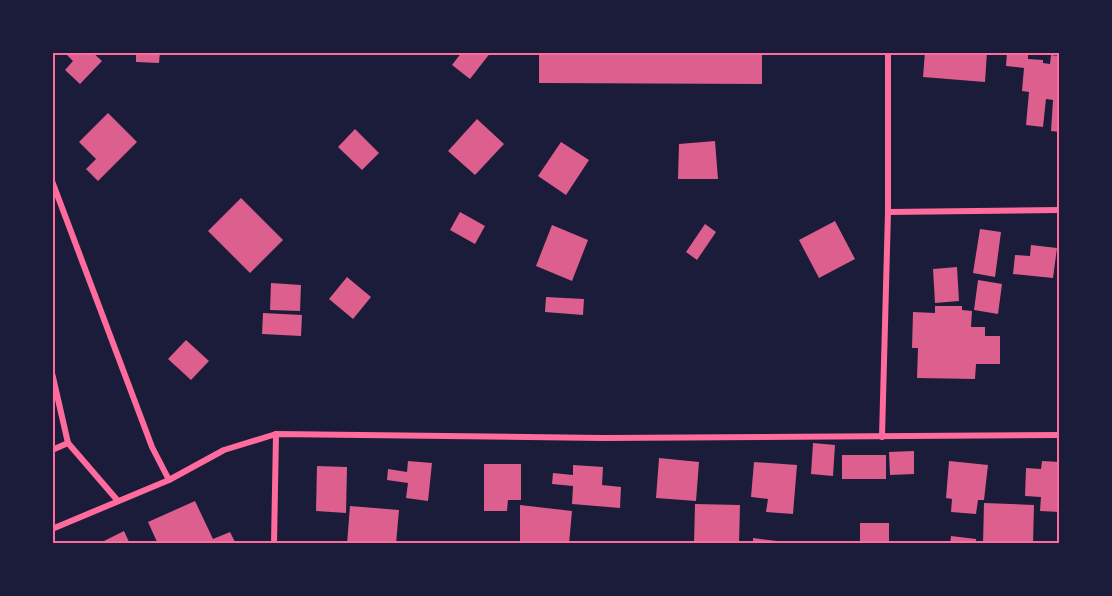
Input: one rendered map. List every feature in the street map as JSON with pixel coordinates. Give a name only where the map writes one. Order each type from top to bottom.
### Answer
[{"type":"street","points":[[882,437],[888,212],[888,52]]},
{"type":"street","points":[[52,181],[152,447],[169,480]]},
{"type":"street","points":[[888,212],[1059,210]]},
{"type":"street","points":[[52,373],[68,443],[118,501]]},
{"type":"street","points":[[274,543],[276,434]]},
{"type":"street","points":[[52,529],[169,480],[224,450],[276,434],[593,438],[1059,435]]},
{"type":"street","points":[[52,450],[68,443]]},
{"type":"building","points":[[64,52],[92,52],[102,61],[80,84],[65,70],[73,61]]},
{"type":"building","points":[[136,52],[160,52],[159,63],[136,62]]},
{"type":"building","points":[[462,52],[491,52],[470,79],[452,65]]},
{"type":"building","points":[[539,52],[762,52],[762,84],[539,83]]},
{"type":"building","points":[[925,52],[987,52],[985,82],[923,77]]},
{"type":"building","points":[[1007,52],[1028,52],[1028,59],[1043,60],[1043,63],[1050,64],[1051,55],[1060,56],[1060,132],[1051,131],[1053,100],[1046,99],[1043,127],[1026,125],[1029,92],[1022,91],[1024,68],[1006,66]]},
{"type":"building","points":[[108,113],[137,142],[98,181],[86,169],[96,159],[79,142]]},
{"type":"building","points":[[477,119],[504,144],[475,175],[448,151]]},
{"type":"building","points":[[355,129],[379,153],[362,170],[338,147]]},
{"type":"building","points":[[715,141],[718,179],[678,179],[679,144]]},
{"type":"building","points":[[561,142],[589,160],[566,195],[538,176]]},
{"type":"building","points":[[241,198],[283,240],[250,273],[208,231]]},
{"type":"building","points":[[460,212],[485,226],[475,244],[450,230]]},
{"type":"building","points":[[835,221],[855,259],[819,278],[799,240]]},
{"type":"building","points":[[705,224],[716,232],[697,260],[686,252]]},
{"type":"building","points":[[552,225],[588,240],[572,281],[536,266]]},
{"type":"building","points":[[980,229],[1001,232],[995,277],[973,273]]},
{"type":"building","points":[[1031,245],[1057,248],[1053,278],[1013,274],[1015,255],[1030,256]]},
{"type":"building","points":[[957,267],[959,301],[935,303],[933,269]]},
{"type":"building","points":[[347,277],[371,297],[353,319],[329,299]]},
{"type":"building","points":[[978,280],[1002,284],[998,314],[974,310]]},
{"type":"building","points":[[271,283],[301,285],[300,311],[270,310]]},
{"type":"building","points":[[546,297],[584,299],[583,315],[545,312]]},
{"type":"building","points":[[935,306],[962,306],[962,310],[972,311],[971,327],[985,327],[985,336],[1000,336],[1000,364],[976,364],[975,379],[917,378],[918,348],[912,348],[913,312],[935,313]]},
{"type":"building","points":[[263,313],[302,315],[301,336],[262,334]]},
{"type":"building","points":[[186,340],[209,361],[191,380],[168,359]]},
{"type":"building","points":[[813,443],[835,445],[833,476],[811,474]]},
{"type":"building","points":[[914,451],[914,474],[890,475],[889,452]]},
{"type":"building","points":[[842,455],[886,455],[886,479],[842,479]]},
{"type":"building","points":[[659,458],[699,462],[696,501],[656,498]]},
{"type":"building","points":[[408,461],[432,463],[428,501],[406,498],[408,483],[387,480],[388,469],[407,472]]},
{"type":"building","points":[[949,461],[988,465],[984,500],[978,500],[976,514],[951,512],[952,499],[946,498]]},
{"type":"building","points":[[1042,461],[1060,462],[1060,512],[1040,511],[1041,497],[1025,496],[1026,468],[1041,469]]},
{"type":"building","points":[[754,462],[797,465],[793,514],[766,512],[768,499],[751,497]]},
{"type":"building","points":[[484,464],[521,464],[521,500],[508,500],[507,511],[484,511]]},
{"type":"building","points":[[573,465],[603,467],[602,485],[621,487],[620,508],[572,504],[573,486],[552,484],[553,473],[573,475]]},
{"type":"building","points":[[317,466],[347,467],[346,513],[316,511]]},
{"type":"building","points":[[195,501],[213,539],[230,532],[236,544],[158,544],[148,522]]},
{"type":"building","points":[[984,503],[1034,505],[1033,544],[983,544]]},
{"type":"building","points":[[695,504],[740,505],[739,544],[694,544]]},
{"type":"building","points":[[520,505],[572,511],[569,544],[520,544]]},
{"type":"building","points":[[350,506],[399,510],[396,544],[347,544]]},
{"type":"building","points":[[860,523],[889,523],[889,544],[860,544]]},
{"type":"building","points":[[124,531],[130,544],[98,544]]},
{"type":"building","points":[[951,536],[976,539],[976,544],[950,544]]},
{"type":"building","points":[[753,538],[785,542],[785,544],[753,544]]}]
